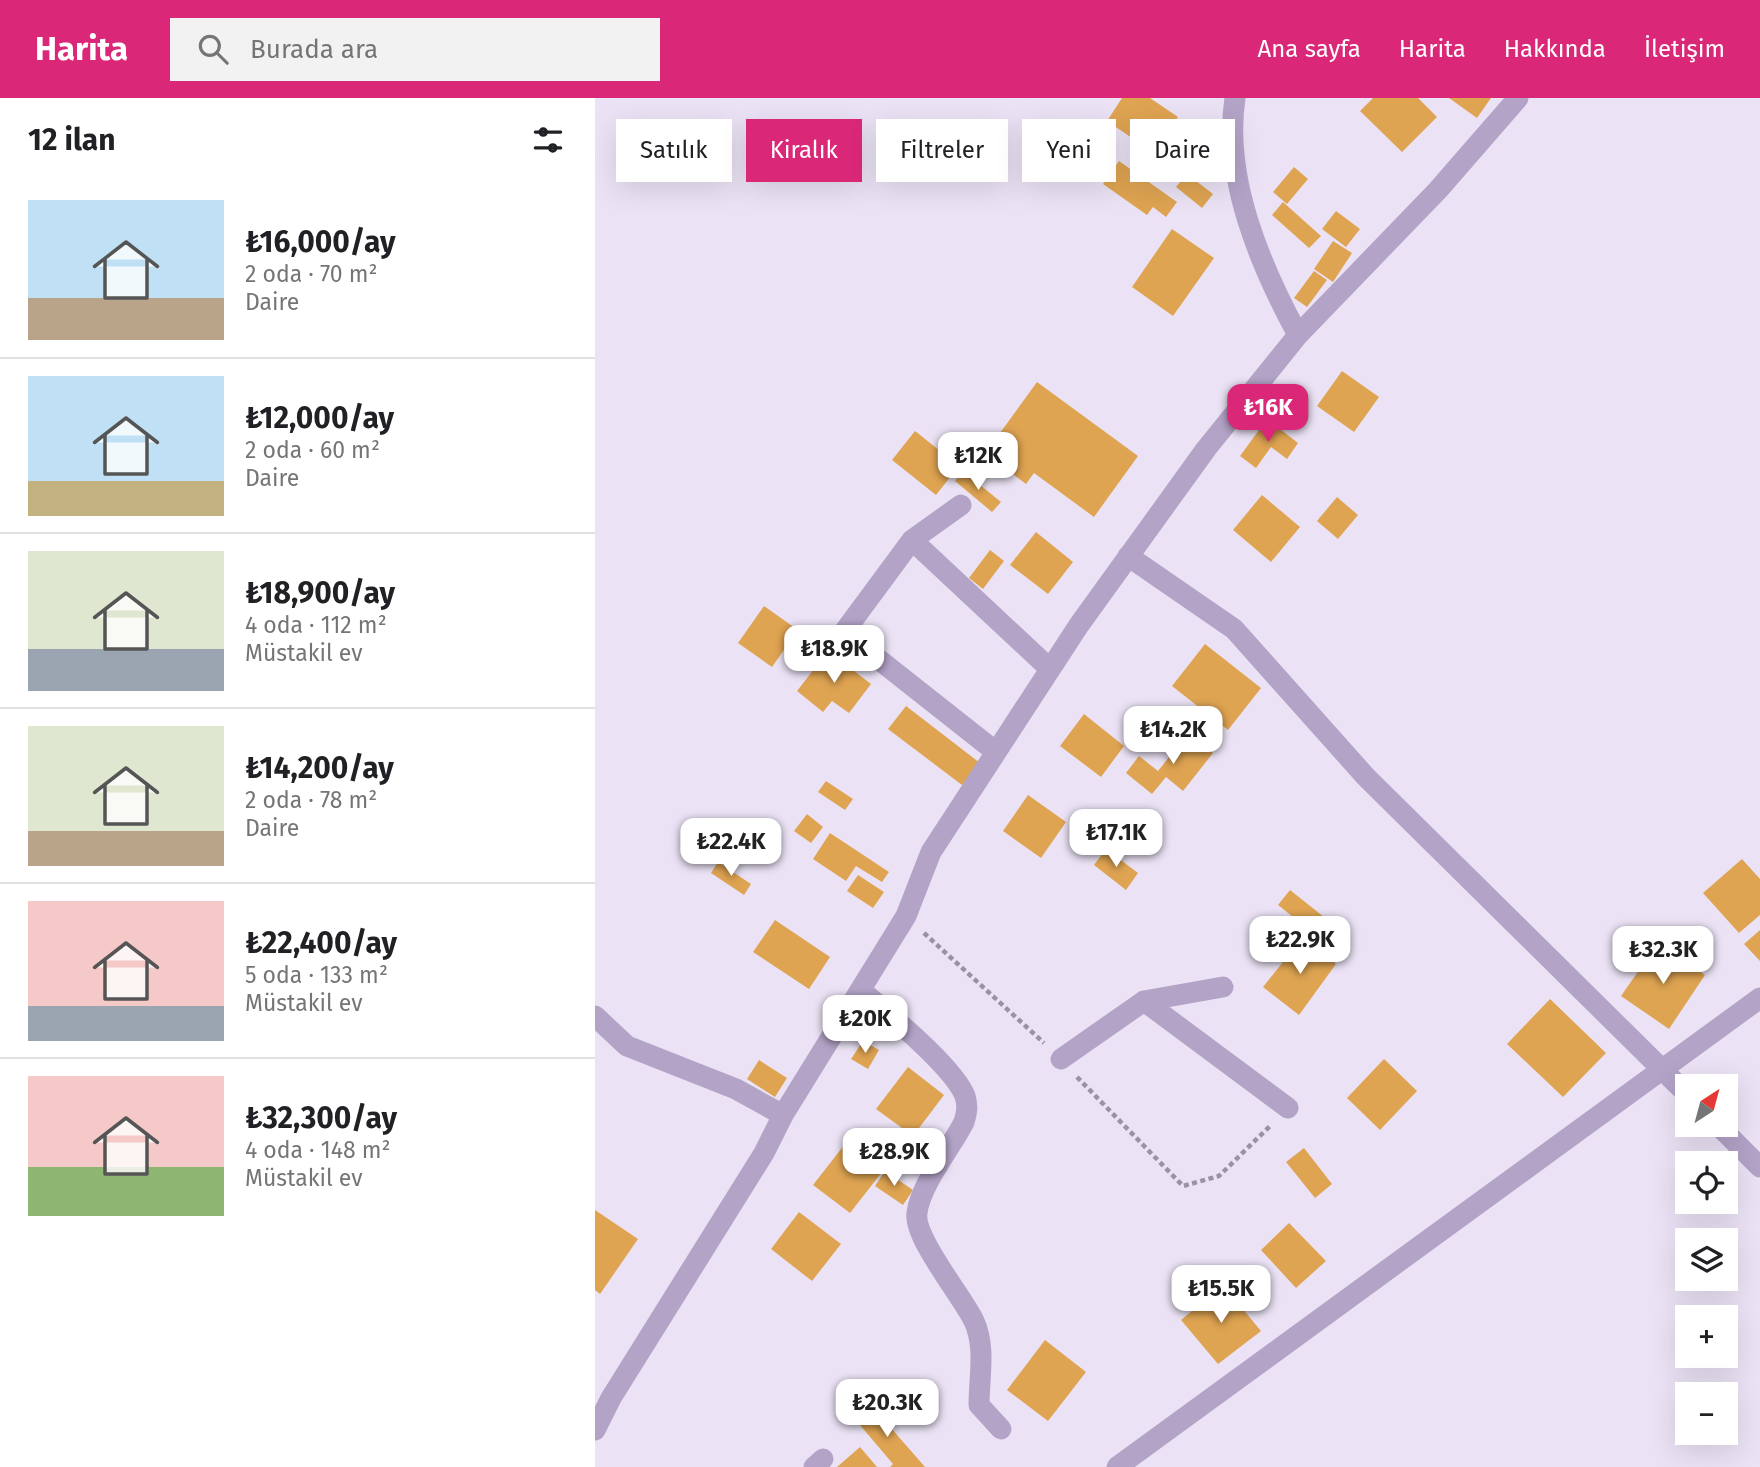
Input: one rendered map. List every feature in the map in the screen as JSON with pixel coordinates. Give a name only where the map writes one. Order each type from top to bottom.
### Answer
[{"type":"street","points":[[1235,98],[1231,127],[1242,197],[1273,289],[1298,335]]},
{"type":"street","points":[[595,1430],[611,1398],[764,1153],[783,1115],[906,916],[931,852],[1050,669],[1128,556],[1206,449],[1298,335],[1438,190],[1518,98]]},
{"type":"street","points":[[961,505],[912,540],[844,632],[996,752]]},
{"type":"street","points":[[912,540],[1050,669]]},
{"type":"street","points":[[1128,556],[1234,629],[1366,777],[1675,1082]]},
{"type":"street","points":[[1061,1059],[1144,1001],[1223,987]]},
{"type":"street","points":[[861,990],[919,1043],[964,1093],[968,1108],[964,1122],[921,1199],[916,1214],[922,1236],[974,1321],[982,1345],[979,1405],[1001,1429]]},
{"type":"street","points":[[1117,1467],[1760,998]]},
{"type":"street","points":[[1144,1001],[1288,1108]]},
{"type":"street","points":[[595,1016],[627,1046],[736,1089],[783,1115]]},
{"type":"street","points":[[1731,1138],[1760,1167]]},
{"type":"path","points":[[906,916],[1061,1059],[1088,1091],[1183,1186],[1219,1176],[1288,1108]]},
{"type":"building","points":[[1122,98],[1150,98],[1178,117],[1130,119],[1130,137],[1116,127],[1116,119],[1108,119]]},
{"type":"building","points":[[1373,98],[1418,98],[1437,117],[1402,152],[1360,111]]},
{"type":"building","points":[[1449,98],[1491,98],[1477,118]]},
{"type":"building","points":[[1119,161],[1130,169],[1130,182],[1149,182],[1177,202],[1166,217],[1153,207],[1147,215],[1103,184],[1116,182],[1116,165]]},
{"type":"building","points":[[1294,167],[1308,179],[1287,204],[1273,192]]},
{"type":"building","points":[[1180,182],[1197,182],[1213,194],[1202,208],[1176,187]]},
{"type":"building","points":[[1283,202],[1321,236],[1309,248],[1272,215]]},
{"type":"building","points":[[1336,211],[1360,229],[1346,247],[1322,229]]},
{"type":"building","points":[[1172,229],[1214,258],[1173,316],[1132,287]]},
{"type":"building","points":[[1333,241],[1352,253],[1333,282],[1314,269]]},
{"type":"building","points":[[1314,271],[1327,280],[1307,307],[1294,298]]},
{"type":"building","points":[[1342,371],[1379,397],[1354,432],[1317,406]]},
{"type":"building","points":[[1037,382],[1138,456],[1094,517],[1034,473],[1026,484],[1001,465],[1008,455],[992,444]]},
{"type":"building","points":[[1267,419],[1298,443],[1287,459],[1271,447],[1256,468],[1240,456]]},
{"type":"building","points":[[915,431],[959,466],[936,495],[892,460]]},
{"type":"building","points":[[963,471],[1001,502],[992,512],[955,481]]},
{"type":"building","points":[[1262,495],[1300,527],[1271,562],[1233,530]]},
{"type":"building","points":[[1337,497],[1358,515],[1338,539],[1317,521]]},
{"type":"building","points":[[1036,532],[1073,562],[1048,594],[1010,565]]},
{"type":"building","points":[[990,550],[1004,561],[983,589],[969,578]]},
{"type":"building","points":[[764,606],[798,630],[772,667],[738,643]]},
{"type":"building","points":[[1205,644],[1261,688],[1228,730],[1172,686]]},
{"type":"building","points":[[828,651],[871,684],[849,713],[832,701],[823,712],[797,691]]},
{"type":"building","points":[[906,706],[980,763],[962,785],[888,729]]},
{"type":"building","points":[[1084,714],[1124,746],[1101,777],[1060,746]]},
{"type":"building","points":[[1188,733],[1213,753],[1183,791],[1166,777],[1152,794],[1126,773],[1139,756],[1158,771]]},
{"type":"building","points":[[826,781],[853,799],[845,810],[818,792]]},
{"type":"building","points":[[1028,795],[1066,822],[1041,858],[1003,831]]},
{"type":"building","points":[[807,814],[823,827],[811,843],[794,831]]},
{"type":"building","points":[[830,833],[889,872],[882,882],[856,866],[846,881],[813,859]]},
{"type":"building","points":[[1106,849],[1138,873],[1126,890],[1094,865]]},
{"type":"building","points":[[1742,859],[1760,879],[1760,915],[1739,933],[1703,893]]},
{"type":"building","points":[[718,862],[751,884],[744,895],[711,873]]},
{"type":"building","points":[[858,875],[884,892],[873,908],[847,891]]},
{"type":"building","points":[[1290,890],[1324,917],[1312,932],[1278,905]]},
{"type":"building","points":[[775,920],[830,957],[809,989],[753,952]]},
{"type":"building","points":[[1760,930],[1760,961],[1744,944]]},
{"type":"building","points":[[1303,937],[1336,964],[1299,1015],[1263,987]]},
{"type":"building","points":[[1658,943],[1705,975],[1669,1029],[1621,996]]},
{"type":"building","points":[[1550,999],[1606,1053],[1563,1097],[1507,1044]]},
{"type":"building","points":[[863,1041],[879,1050],[868,1069],[851,1059]]},
{"type":"building","points":[[1384,1059],[1417,1091],[1380,1130],[1347,1098]]},
{"type":"building","points":[[759,1060],[787,1078],[775,1097],[747,1079]]},
{"type":"building","points":[[908,1067],[944,1095],[913,1136],[876,1109]]},
{"type":"building","points":[[845,1144],[882,1172],[850,1213],[813,1185]]},
{"type":"building","points":[[1304,1148],[1332,1184],[1315,1198],[1286,1162]]},
{"type":"building","points":[[885,1171],[913,1190],[903,1205],[875,1186]]},
{"type":"building","points":[[595,1210],[638,1239],[600,1294],[595,1290]]},
{"type":"building","points":[[799,1212],[841,1244],[812,1281],[771,1249]]},
{"type":"building","points":[[1289,1223],[1326,1261],[1296,1288],[1261,1250]]},
{"type":"building","points":[[1223,1285],[1261,1331],[1218,1364],[1181,1320]]},
{"type":"building","points":[[1045,1340],[1086,1372],[1048,1421],[1007,1390]]},
{"type":"building","points":[[870,1404],[925,1467],[890,1467],[893,1464],[854,1418]]},
{"type":"building","points":[[860,1447],[877,1467],[837,1467]]}]
